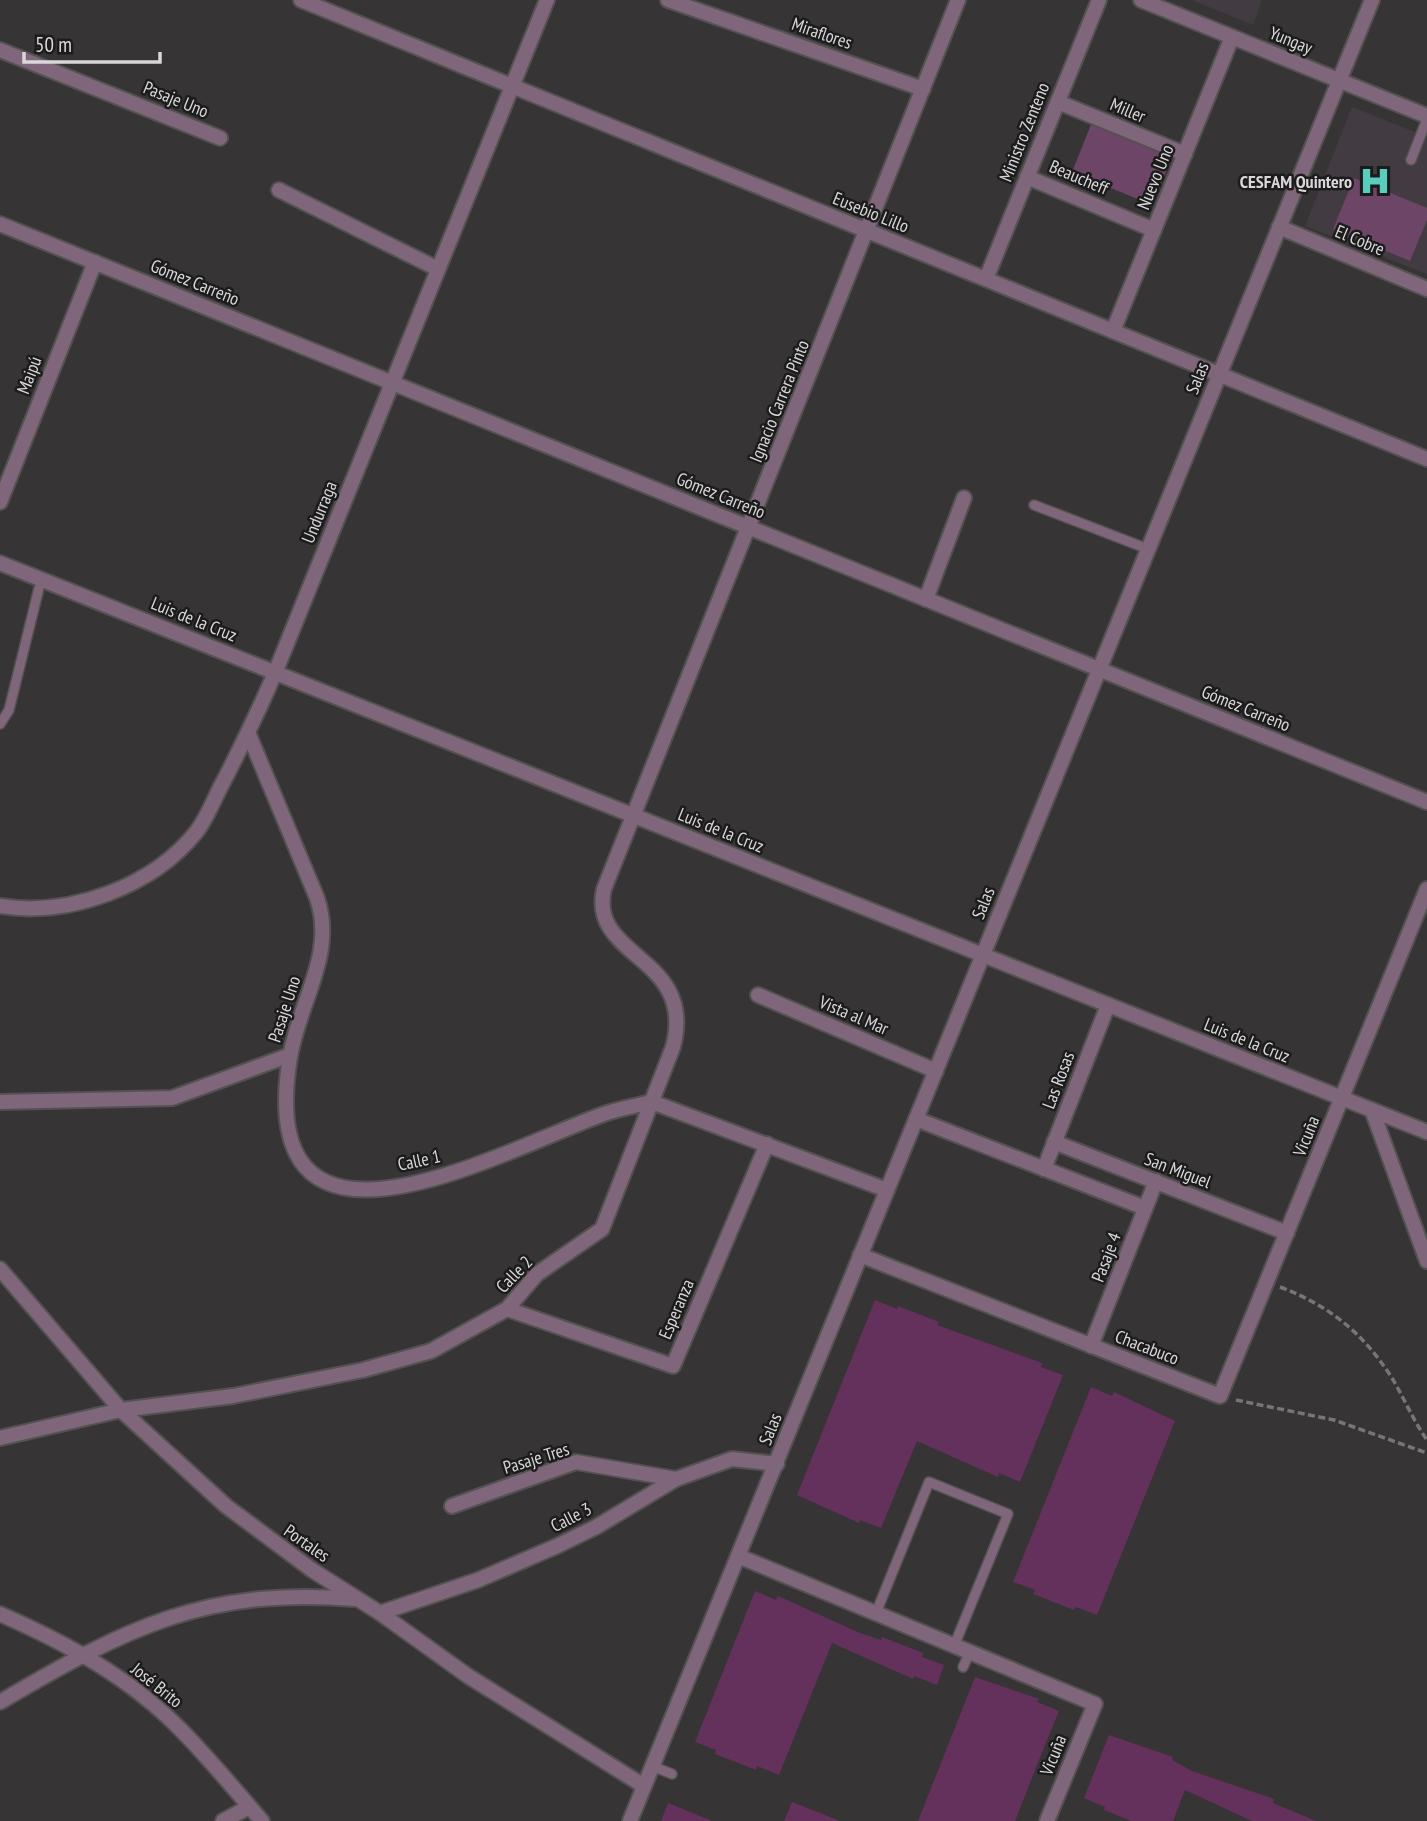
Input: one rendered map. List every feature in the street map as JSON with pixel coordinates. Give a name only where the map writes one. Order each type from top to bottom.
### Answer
[{"type":"street","name":"Eusebio Lillo","points":[[301,0],[1427,459]]},
{"type":"street","name":"Undurraga","points":[[1,907],[68,905],[110,892],[149,873],[198,830],[249,735],[547,0]]},
{"type":"street","name":"Miraflores","points":[[668,0],[923,89]]},
{"type":"street","name":"Ignacio Carrera Pinto","points":[[635,816],[958,0]]},
{"type":"street","name":"Ministro Zenteno","points":[[986,279],[1099,0]]},
{"type":"street","name":"Yungay","points":[[1141,0],[1427,117]]},
{"type":"street","name":"Salas","points":[[630,1821],[1372,0]]},
{"type":"street","name":"Nuevo Uno","points":[[1113,331],[1232,37]]},
{"type":"street","name":"Pasaje Uno","points":[[0,50],[220,138]]},
{"type":"street","name":"Miller","points":[[1058,102],[1185,155]]},
{"type":"street","name":"Beaucheff","points":[[1027,177],[1154,230]]},
{"type":"street","points":[[279,191],[438,269]]},
{"type":"street","name":"Gómez Carreño","points":[[0,224],[1427,802]]},
{"type":"street","name":"El Cobre","points":[[1279,227],[1427,289]]},
{"type":"street","name":"Maipú","points":[[0,502],[94,262]]},
{"type":"street","points":[[926,599],[964,498]]},
{"type":"street","name":"Luis de la Cruz","points":[[0,563],[1427,1132]]},
{"type":"street","name":"Pasaje Uno","points":[[0,1102],[172,1098],[290,1055],[323,950],[323,921],[317,898],[249,735]]},
{"type":"street","name":"Calle 2","points":[[0,1438],[121,1410],[233,1396],[363,1370],[432,1351],[507,1309],[537,1274],[602,1229],[676,1036],[674,1001],[658,973],[610,931],[602,911],[604,890],[635,816]]},
{"type":"street","name":"Vicuña","points":[[1220,1396],[1427,889]]},
{"type":"street","name":"Vista al Mar","points":[[758,995],[936,1071]]},
{"type":"street","name":"Las Rosas","points":[[1044,1169],[1108,1005]]},
{"type":"street","name":"Calle 1","points":[[290,1055],[286,1101],[292,1149],[317,1178],[342,1189],[357,1190],[423,1181],[511,1153],[602,1114],[652,1102]]},
{"type":"street","points":[[652,1102],[887,1190]]},
{"type":"street","points":[[1372,1110],[1427,1261]]},
{"type":"street","points":[[916,1119],[1145,1208]]},
{"type":"street","name":"San Miguel","points":[[1054,1142],[1287,1233]]},
{"type":"street","name":"Esperanza","points":[[507,1309],[673,1366],[767,1144]]},
{"type":"street","name":"Pasaje 4","points":[[1091,1346],[1156,1181]]},
{"type":"street","name":"Chacabuco","points":[[860,1255],[1220,1396]]},
{"type":"street","name":"Portales","points":[[0,1269],[121,1410],[226,1506],[468,1676],[644,1786]]},
{"type":"street","name":"Calle 3","points":[[380,1613],[478,1580],[547,1550],[596,1527],[676,1479],[732,1459],[776,1464]]},
{"type":"street","name":"Pasaje Tres","points":[[452,1506],[576,1462],[676,1479]]},
{"type":"street","points":[[738,1556],[970,1652]]},
{"type":"street","points":[[0,1702],[82,1654],[143,1625],[205,1607],[265,1598],[357,1599]]},
{"type":"street","name":"José Brito","points":[[0,1614],[82,1654],[134,1689],[165,1715],[262,1821]]},
{"type":"street","name":"Vicuña","points":[[970,1652],[1095,1704],[1047,1821]]},
{"type":"street","points":[[223,1821],[249,1807]]},
{"type":"lane","points":[[1410,160],[1427,117]]},
{"type":"lane","points":[[1034,505],[1148,549]]},
{"type":"lane","points":[[0,724],[9,710],[38,588]]},
{"type":"lane","points":[[876,1613],[929,1482],[1008,1514],[954,1646]]},
{"type":"lane","points":[[963,1667],[970,1652]]},
{"type":"lane","points":[[652,1766],[672,1774]]},
{"type":"path","points":[[1269,1278],[1275,1285],[1309,1298],[1362,1335],[1392,1379],[1427,1440]]},
{"type":"path","points":[[1220,1396],[1334,1420],[1427,1453]]},
{"type":"shaded area","points":[[1192,0],[1262,0],[1253,25]]},
{"type":"shaded area","name":"CESFAM Quintero","points":[[1352,107],[1427,137],[1427,274],[1305,226]]},
{"type":"shaded area","points":[[1092,122],[1173,155],[1152,205],[1072,172]]},
{"type":"shaded area","points":[[1354,178],[1427,208],[1427,220],[1410,261],[1333,229]]},
{"type":"building","points":[[875,1300],[897,1309],[898,1306],[939,1322],[937,1325],[1042,1363],[1041,1367],[1063,1375],[1020,1482],[999,1473],[998,1477],[917,1441],[881,1528],[860,1520],[859,1523],[797,1495]]},
{"type":"building","points":[[1091,1387],[1112,1396],[1114,1392],[1175,1421],[1097,1615],[1076,1607],[1074,1610],[1033,1594],[1035,1590],[1013,1582]]},
{"type":"building","points":[[755,1591],[776,1600],[778,1596],[860,1633],[881,1640],[882,1637],[923,1653],[922,1657],[944,1665],[937,1685],[914,1676],[913,1679],[832,1643],[779,1775],[757,1766],[756,1770],[715,1754],[716,1750],[695,1742]]},
{"type":"building","points":[[975,1677],[1039,1699],[1037,1702],[1059,1711],[1015,1821],[918,1821]]},
{"type":"building","points":[[1109,1735],[1173,1757],[1172,1760],[1192,1771],[1274,1799],[1273,1803],[1316,1821],[1252,1821],[1185,1790],[1173,1821],[1131,1821],[1104,1810],[1105,1807],[1084,1798]]},
{"type":"building","points":[[792,1802],[838,1820],[784,1821]]},
{"type":"building","points":[[668,1803],[710,1820],[710,1821],[661,1821]]},
{"type":"place","name":"CESFAM Quintero","points":[[1375,181]]}]
